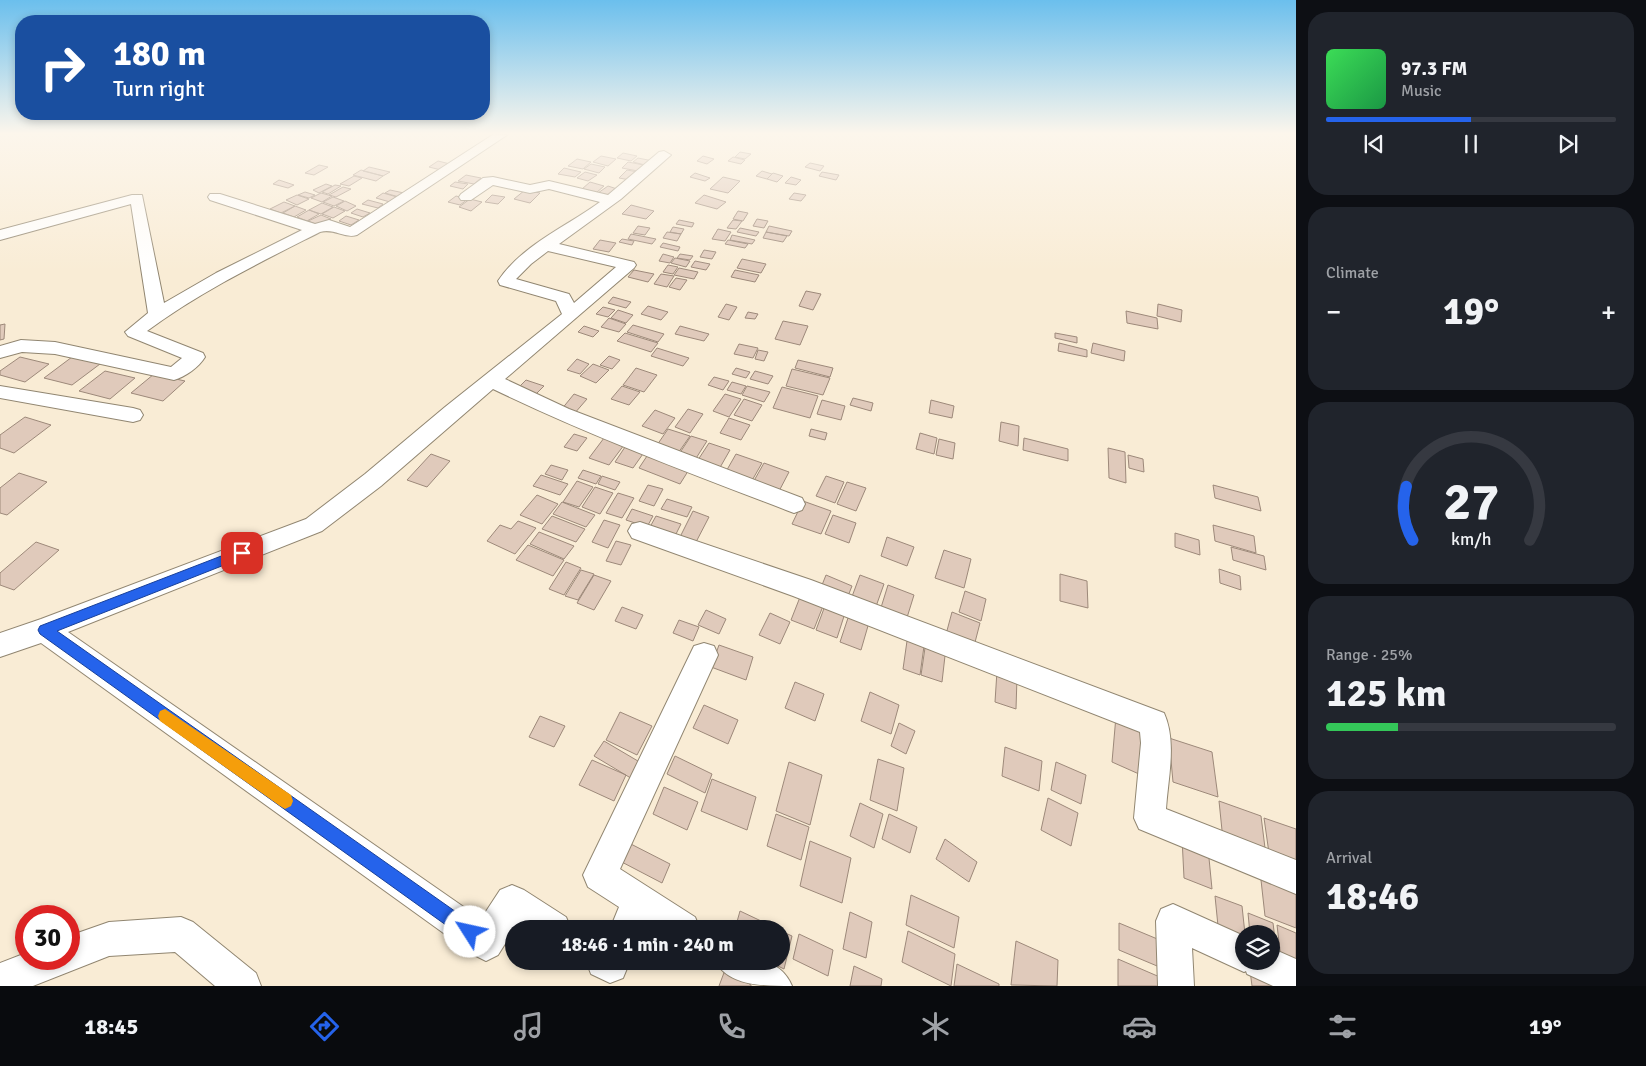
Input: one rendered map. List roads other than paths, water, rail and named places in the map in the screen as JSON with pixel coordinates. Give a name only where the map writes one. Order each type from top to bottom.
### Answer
[{"type":"street","points":[[0,352],[21,346],[55,348],[174,374],[196,357],[134,332],[157,314],[263,253],[314,229],[329,224],[352,232],[432,180]]},
{"type":"street","points":[[571,315],[563,298],[506,281],[515,269],[544,245],[564,233],[637,180]]},
{"type":"street","points":[[466,197],[488,181],[494,181],[530,189],[549,185],[610,200]]},
{"type":"street","points":[[215,197],[314,229]]},
{"type":"street","points":[[0,236],[137,198],[157,314]]},
{"type":"street","points":[[0,645],[44,630],[314,525],[373,480],[628,265],[544,245]]},
{"type":"street","points":[[491,380],[562,414],[794,504]]},
{"type":"street","points":[[0,392],[133,415]]},
{"type":"street","points":[[640,531],[802,588],[1154,723],[1156,743],[1150,818],[1296,877]]},
{"type":"street","points":[[44,630],[486,943],[512,902],[540,920]]},
{"type":"street","points":[[652,920],[634,915],[600,875],[704,655]]},
{"type":"street","points":[[1176,986],[1173,921],[1235,950]]},
{"type":"street","points":[[80,950],[109,938],[181,934],[243,986]]},
{"type":"street","points":[[0,980],[27,970]]},
{"type":"street","points":[[748,970],[774,986]]},
{"type":"street","points":[[1279,970],[1296,978]]}]
